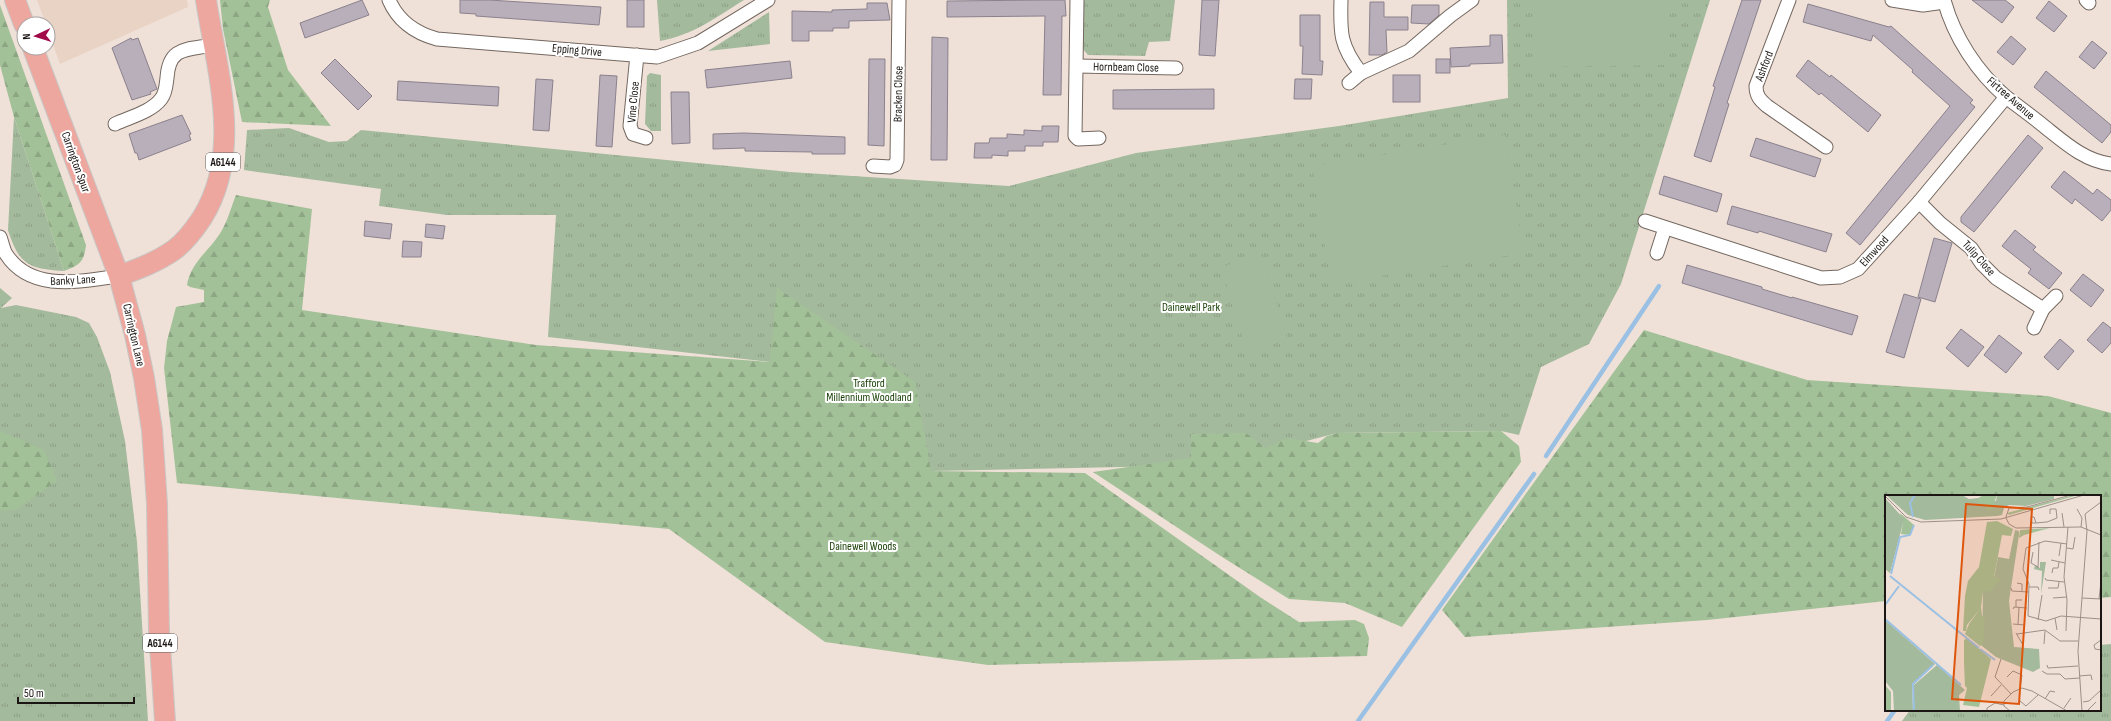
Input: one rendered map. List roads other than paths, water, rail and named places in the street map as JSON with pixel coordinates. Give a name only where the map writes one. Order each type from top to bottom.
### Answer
[{"type":"main road","points":[[15,0],[21,16]]},
{"type":"main road","name":"A6144","points":[[119,276],[156,260],[181,245],[195,229],[212,202],[218,185],[223,161],[225,126],[206,0]]},
{"type":"main road","name":"Carrington Spur","points":[[36,56],[119,276]]},
{"type":"main road","name":"Carrington Lane","points":[[119,276],[135,334],[152,430],[157,504],[159,630],[165,721]]},
{"type":"street","name":"Epping Drive","points":[[389,0],[393,10],[409,26],[424,36],[437,39],[657,57],[684,49],[717,32],[768,0]]},
{"type":"street","name":"Bracken Close","points":[[872,166],[890,167],[895,165],[897,160],[899,0]]},
{"type":"street","name":"Hornbeam Close","points":[[1077,0],[1075,136],[1078,140],[1099,138]]},
{"type":"street","points":[[1341,0],[1342,38],[1348,57],[1361,73]]},
{"type":"street","points":[[1349,83],[1361,73],[1409,51],[1450,16],[1472,0]]},
{"type":"street","name":"Ashford","points":[[1789,0],[1756,86],[1756,93],[1767,106],[1826,147]]},
{"type":"street","points":[[1892,0],[1923,5],[1944,1]]},
{"type":"street","name":"Firtree Avenue","points":[[1944,1],[1969,54],[1986,77],[2006,97],[2087,158],[2111,164]]},
{"type":"street","points":[[115,124],[147,110],[162,98],[166,88],[169,63],[173,55],[184,50],[213,45]]},
{"type":"street","name":"Vine Close","points":[[637,55],[630,126],[633,134],[646,138]]},
{"type":"street","name":"Hornbeam Close","points":[[1076,66],[1176,68]]},
{"type":"street","name":"Elmwood","points":[[1645,221],[1809,274],[1831,279],[1849,274],[1858,269],[1919,202],[2006,97]]},
{"type":"street","name":"Tulip Close","points":[[1919,202],[1940,223],[1971,248],[1982,264],[1996,278],[2043,309]]},
{"type":"street","points":[[1657,253],[1665,228]]},
{"type":"street","name":"Banky Lane","points":[[0,237],[6,254],[21,270],[46,282],[72,282],[119,276]]},
{"type":"street","points":[[2034,328],[2043,309],[2056,296]]},
{"type":"waterway","points":[[1546,456],[1659,286]]},
{"type":"waterway","points":[[1358,721],[1534,474]]},
{"type":"waterway","points":[[1887,721],[1894,711]]},
{"type":"park label","name":"Dainewell Park","points":[[1191,307]]},
{"type":"park label","name":"Trafford Millennium Woodland","points":[[869,390]]},
{"type":"park label","name":"Dainewell Woods","points":[[863,546]]}]
